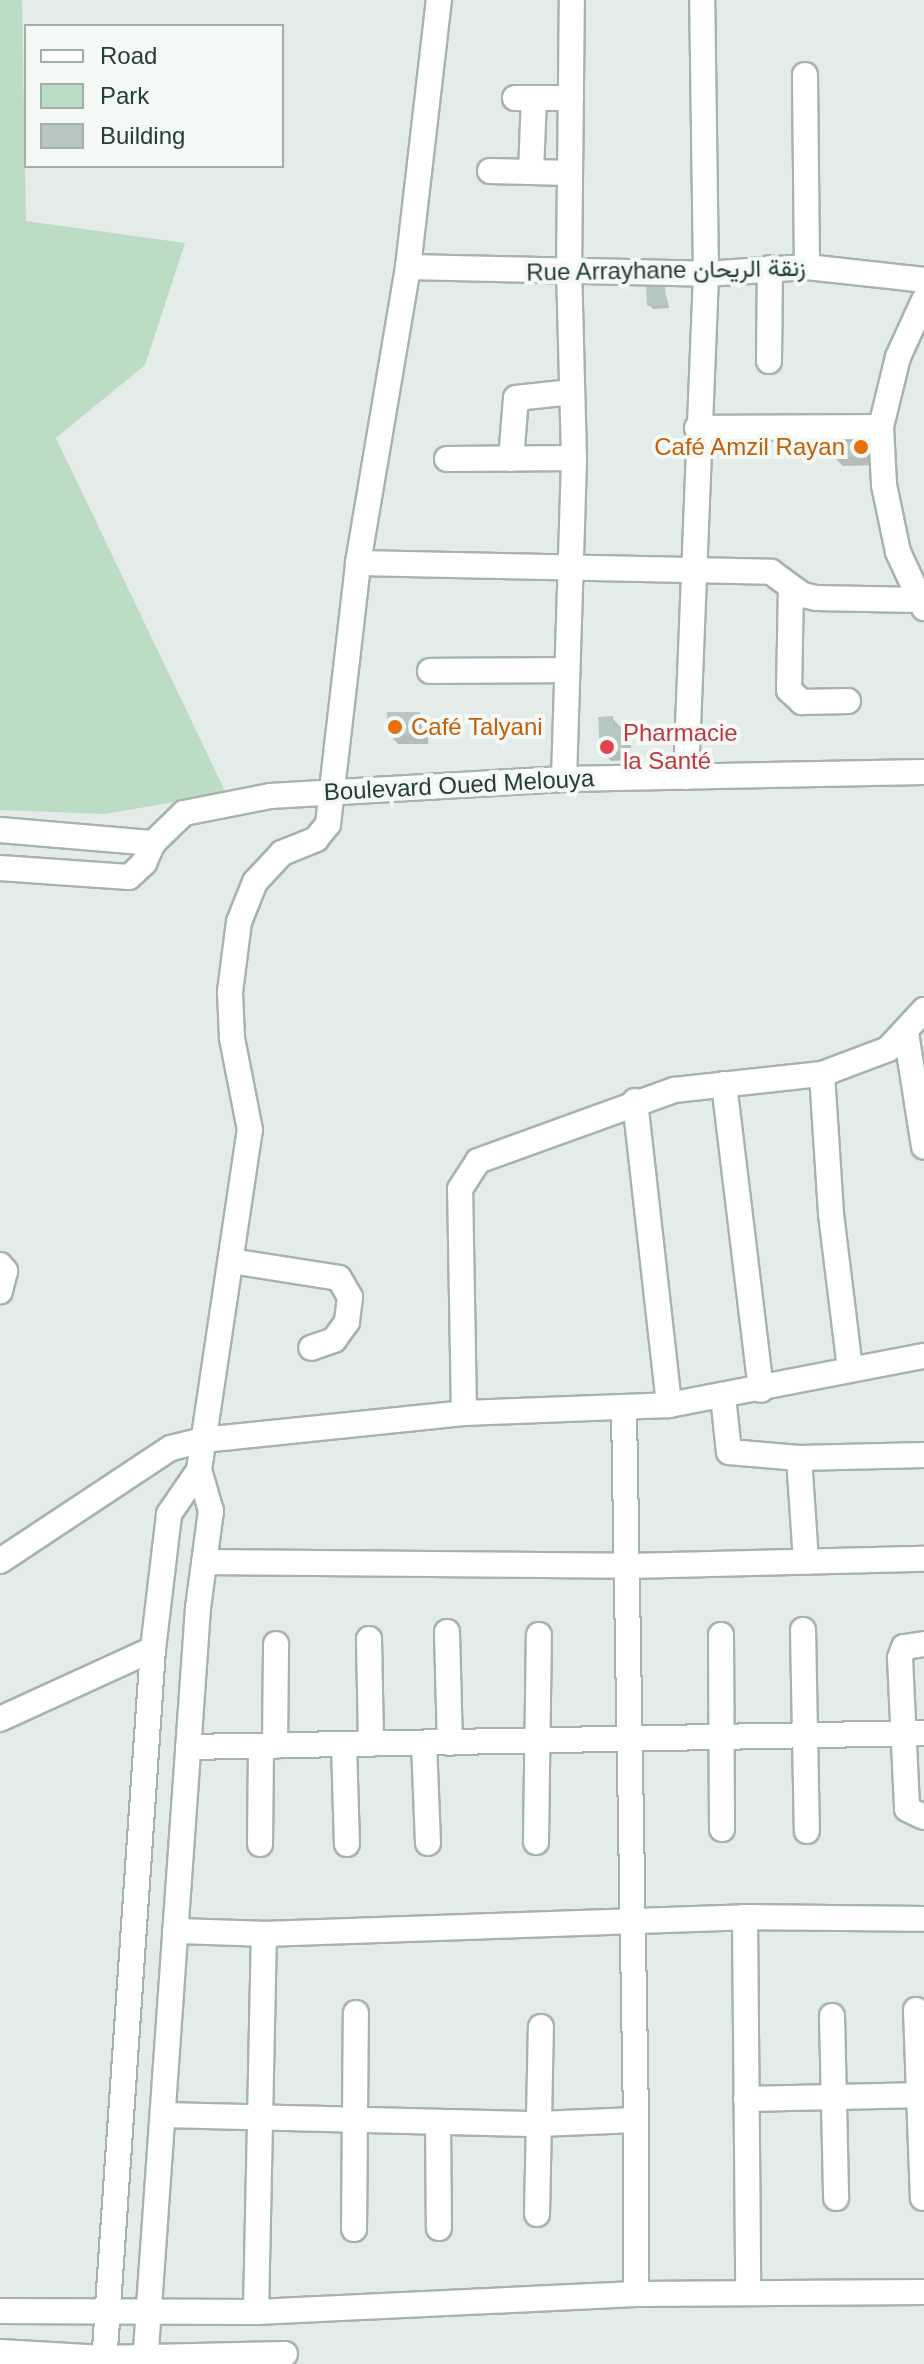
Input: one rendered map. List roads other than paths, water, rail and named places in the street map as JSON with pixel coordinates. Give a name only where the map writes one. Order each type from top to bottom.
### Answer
[{"type":"street","points":[[146,2361],[188,1747],[211,1511],[199,1470],[250,1130],[232,1038],[230,992],[239,922],[264,872],[282,853],[316,839],[328,824],[358,563],[408,267],[439,0]]},
{"type":"street","points":[[564,779],[568,568],[574,458],[569,273],[572,0]]},
{"type":"street","points":[[686,777],[691,570],[706,274],[702,0]]},
{"type":"street","points":[[805,75],[807,267]]},
{"type":"street","points":[[531,172],[524,98],[571,98]]},
{"type":"street","points":[[490,171],[570,173]]},
{"type":"street","name":"Rue Arrayhane زنقة الريحان","points":[[408,267],[706,274],[807,267],[924,280]]},
{"type":"street","points":[[769,361],[770,268]]},
{"type":"street","points":[[358,563],[771,572],[791,587],[816,598],[921,604],[895,540],[884,485],[881,427],[898,357],[924,300]]},
{"type":"street","points":[[511,459],[516,398],[572,392]]},
{"type":"street","points":[[697,428],[881,427]]},
{"type":"street","points":[[447,459],[574,458]]},
{"type":"street","points":[[791,587],[789,690],[802,702],[848,701]]},
{"type":"street","points":[[430,671],[566,670]]},
{"type":"street","name":"Boulevard Oued Melouya","points":[[0,868],[129,877],[144,863],[153,843],[184,813],[206,806],[330,790],[564,779],[924,772]]},
{"type":"street","points":[[0,830],[153,843]]},
{"type":"street","points":[[464,1413],[460,1189],[467,1171],[492,1154],[635,1101],[724,1084],[822,1074],[888,1049],[924,1010]]},
{"type":"street","points":[[906,1033],[924,1147]]},
{"type":"street","points":[[822,1074],[831,1214],[850,1368]]},
{"type":"street","points":[[724,1084],[761,1390]]},
{"type":"street","points":[[635,1101],[669,1405]]},
{"type":"street","points":[[231,1261],[339,1278],[350,1297],[347,1322],[334,1340],[311,1348]]},
{"type":"street","points":[[0,1265],[5,1271],[0,1291]]},
{"type":"street","points":[[0,1561],[171,1448],[203,1440],[464,1413],[624,1410],[669,1405],[761,1390],[850,1368],[924,1356]]},
{"type":"street","points":[[723,1396],[729,1452],[799,1458],[924,1455]]},
{"type":"street","points":[[624,1410],[636,2294]]},
{"type":"street","points":[[799,1458],[806,1562]]},
{"type":"street","points":[[104,2361],[153,1649],[169,1514],[199,1470]]},
{"type":"street","points":[[204,1562],[627,1566],[924,1559]]},
{"type":"street","points":[[803,1630],[807,1831]]},
{"type":"street","points":[[447,1632],[450,1743]]},
{"type":"street","points":[[536,1842],[539,1635]]},
{"type":"street","points":[[721,1635],[722,1829]]},
{"type":"street","points":[[369,1639],[371,1744]]},
{"type":"street","points":[[260,1844],[276,1644]]},
{"type":"street","points":[[924,1644],[901,1651],[914,1734],[907,1809],[924,1817]]},
{"type":"street","points":[[0,1719],[153,1649]]},
{"type":"street","points":[[188,1747],[914,1734]]},
{"type":"street","points":[[424,1743],[428,1843]]},
{"type":"street","points":[[344,1745],[347,1844]]},
{"type":"street","points":[[175,1931],[264,1934],[745,1917],[924,1919]]},
{"type":"street","points":[[745,1917],[748,2291]]},
{"type":"street","points":[[256,2312],[257,2116],[264,1934]]},
{"type":"street","points":[[916,2010],[922,2095],[923,2198]]},
{"type":"street","points":[[354,2229],[356,2013]]},
{"type":"street","points":[[832,2016],[836,2198]]},
{"type":"street","points":[[537,2214],[541,2027]]},
{"type":"street","points":[[746,2099],[922,2095]]},
{"type":"street","points":[[164,2115],[539,2124],[636,2120]]},
{"type":"street","points":[[438,2122],[439,2228]]},
{"type":"street","points":[[0,2311],[107,2308],[256,2312],[636,2294],[924,2292]]},
{"type":"street","points":[[0,2352],[104,2361],[285,2354]]},
{"type":"place","name":"Café Amzil Rayan","points":[[861,447]]},
{"type":"place","name":"Café Talyani","points":[[395,727]]},
{"type":"place","name":"Pharmacie la Santé","points":[[607,747]]}]
